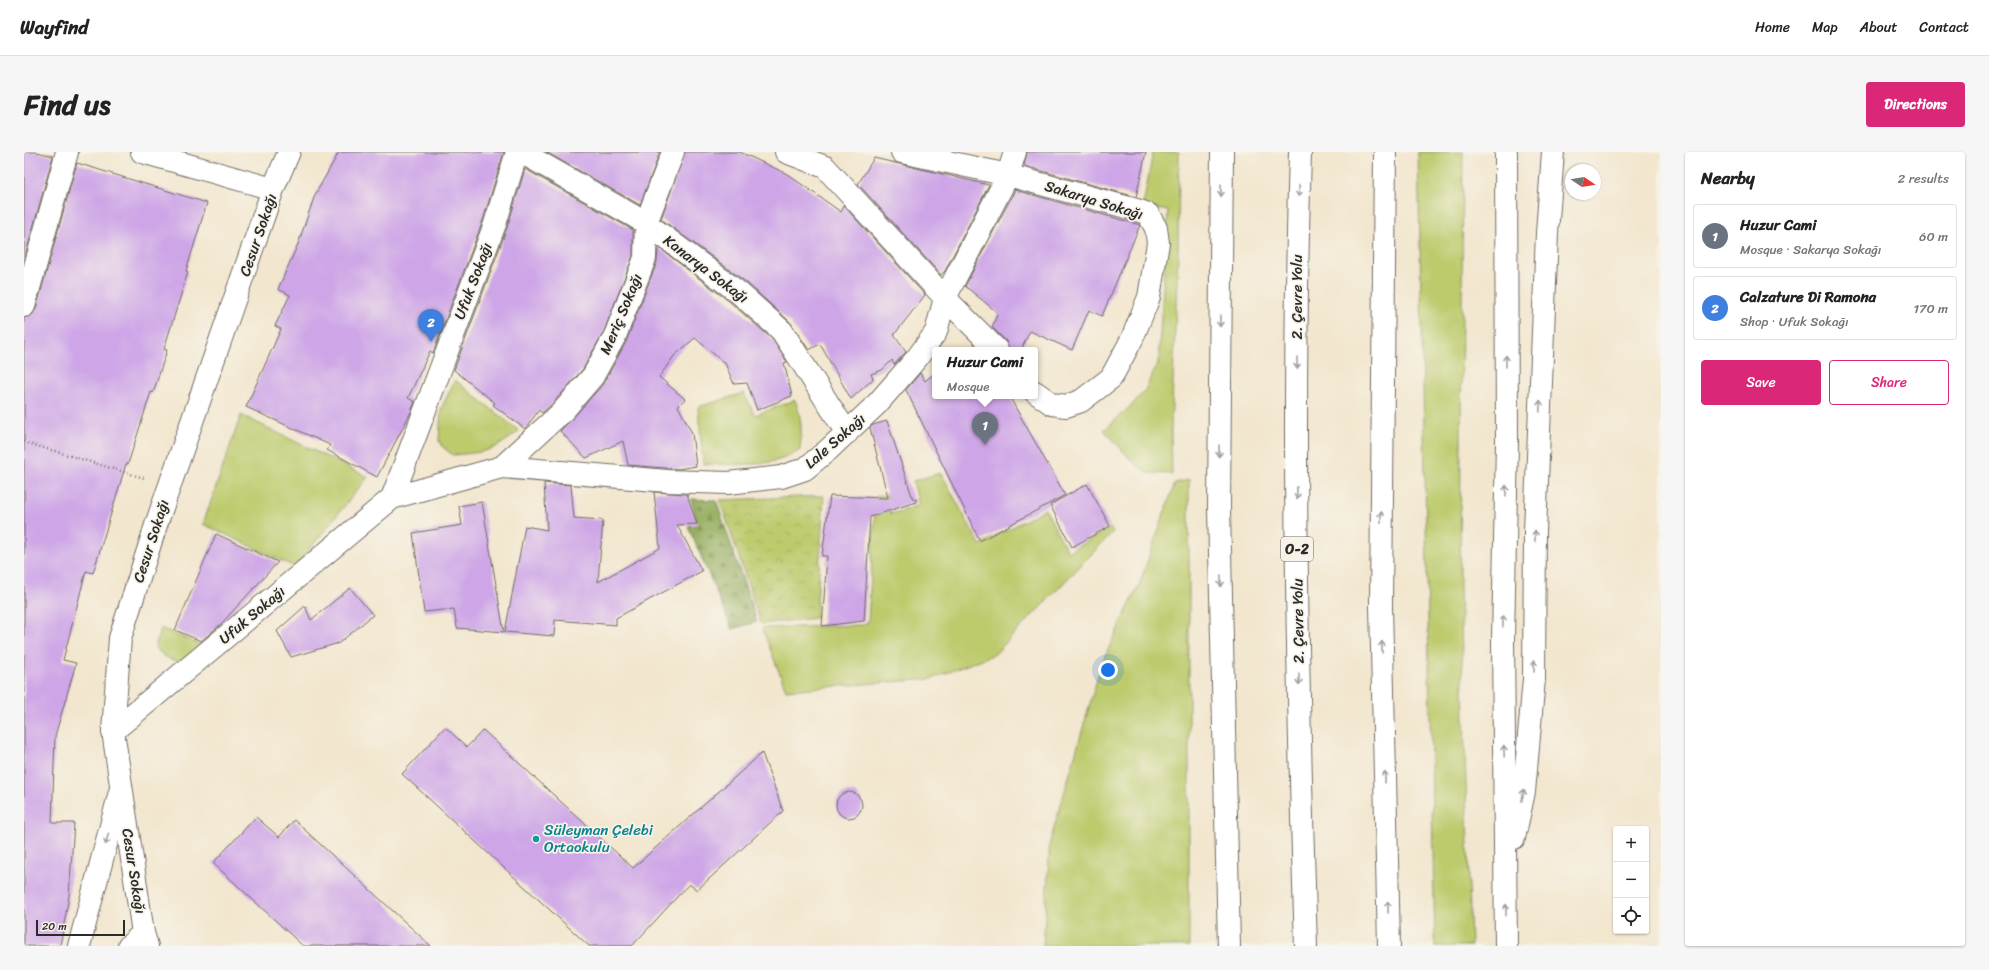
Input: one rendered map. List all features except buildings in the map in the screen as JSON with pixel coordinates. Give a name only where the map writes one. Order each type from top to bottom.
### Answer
[{"type":"main road","points":[[24,306],[68,152]]},
{"type":"main road","points":[[142,152],[274,189]]},
{"type":"main road","name":"Cesur Sokağı","points":[[140,942],[113,732],[120,638],[170,485],[288,152]]},
{"type":"main road","name":"Ufuk Sokağı","points":[[392,498],[495,224],[517,152]]},
{"type":"main road","name":"Kanarya Sokağı","points":[[521,152],[646,223],[738,292],[782,332],[847,433]]},
{"type":"main road","name":"Meriç Sokağı","points":[[502,467],[563,410],[593,376],[615,336],[645,258],[646,223],[673,152]]},
{"type":"main road","points":[[786,152],[831,159],[945,298],[994,347]]},
{"type":"main road","name":"Sakarya Sokağı","points":[[902,152],[1008,175],[1137,210],[1148,214],[1156,228],[1158,243],[1149,297],[1132,339],[1111,378],[1081,400],[1066,406],[1052,404],[1038,394]]},
{"type":"main road","name":"Lale Sokağı","points":[[502,467],[667,480],[728,483],[781,478],[805,469],[876,406],[917,358],[936,332],[945,298],[1008,175],[1015,152]]},
{"type":"main road","points":[[1222,152],[1219,508],[1229,946]]},
{"type":"main road","name":"2. Çevre Yolu","points":[[1300,152],[1297,257],[1296,462],[1302,817],[1306,946]]},
{"type":"main road","points":[[1385,152],[1381,606],[1389,946]]},
{"type":"main road","points":[[1506,152],[1507,442],[1503,640],[1506,946]]},
{"type":"main road","points":[[1506,874],[1524,792],[1534,679],[1535,531],[1547,233],[1553,152]]},
{"type":"main road","name":"Ufuk Sokağı","points":[[113,732],[392,498],[502,467]]},
{"type":"main road","points":[[79,946],[121,788]]},
{"type":"path","points":[[24,442],[170,485]]},
{"type":"green space","points":[[1153,152],[1179,152],[1178,256],[1171,430],[1172,474],[1148,473],[1134,463],[1104,430],[1132,405],[1145,390],[1158,364],[1168,211],[1143,206]]},
{"type":"green space","points":[[1418,152],[1463,152],[1460,590],[1471,946],[1435,946]]},
{"type":"green space","points":[[455,380],[519,431],[495,447],[482,452],[453,455],[444,448],[439,441],[441,409]]},
{"type":"green space","points":[[744,393],[755,415],[795,400],[801,424],[800,450],[789,456],[766,463],[740,465],[703,464],[698,407]]},
{"type":"green space","points":[[241,415],[368,477],[295,567],[203,524]]},
{"type":"green space","points":[[941,473],[980,545],[1045,509],[1068,552],[1110,528],[1113,532],[995,654],[931,679],[786,690],[762,628],[862,625],[868,622],[876,496],[887,495],[891,514],[919,505],[913,481]]},
{"type":"green space","points":[[1189,480],[1189,946],[1043,946],[1050,842],[1102,662],[1139,585],[1175,483]]},
{"type":"green space","points":[[824,496],[816,618],[761,624],[720,500]]},
{"type":"green space","points":[[691,499],[716,500],[757,622],[732,629],[688,526],[698,525]]},
{"type":"green space","points":[[161,628],[201,645],[185,660],[172,660],[164,656],[155,647]]},
{"type":"place","name":"Calzature Di Ramona","points":[[431,342]]},
{"type":"place","name":"Huzur Cami","points":[[985,445]]},
{"type":"place","name":"Süleyman Çelebi Ortaokulu","points":[[536,839]]}]
